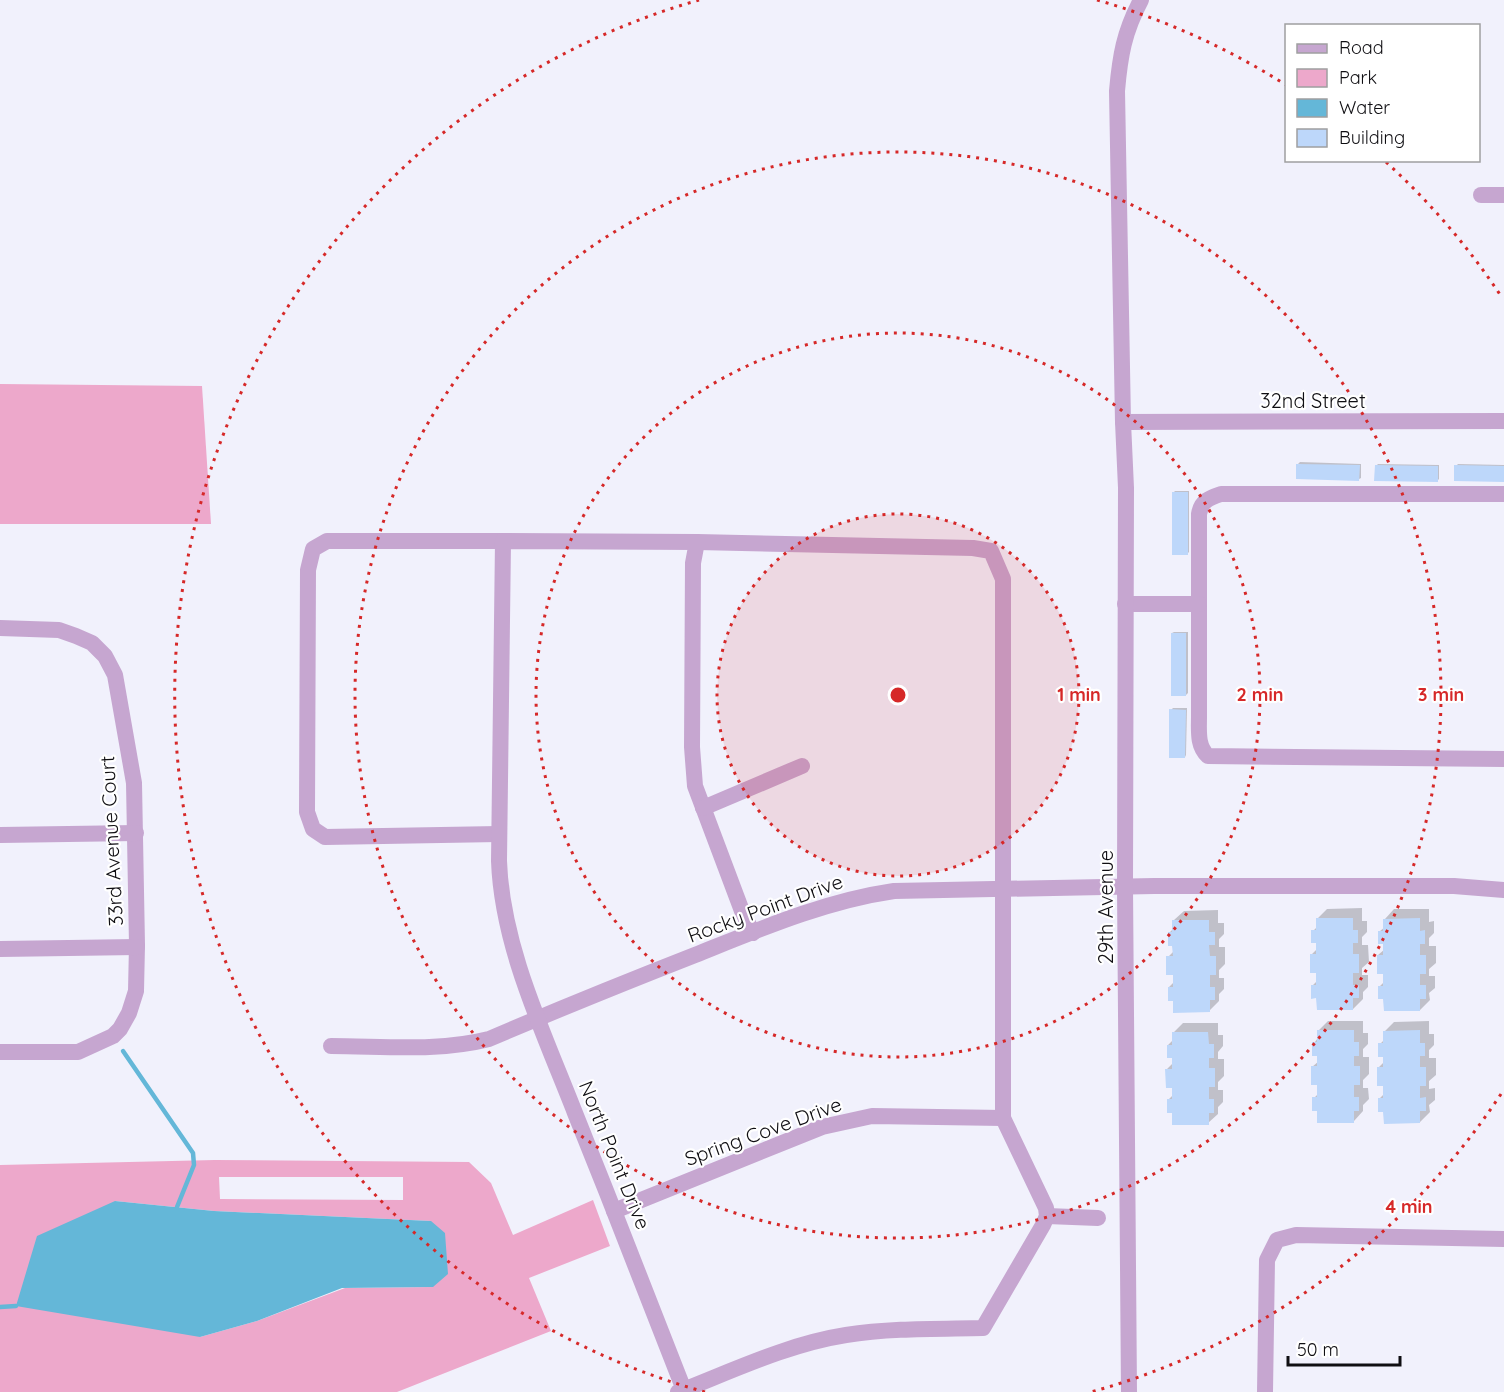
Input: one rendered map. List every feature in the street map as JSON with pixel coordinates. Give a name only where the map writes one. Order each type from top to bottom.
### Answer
[{"type":"street","name":"29th Avenue","points":[[1129,1392],[1125,887],[1126,488],[1117,91],[1120,54],[1132,18],[1141,0]]},
{"type":"street","points":[[1480,195],[1504,195]]},
{"type":"street","name":"32nd Street","points":[[1123,422],[1504,421]]},
{"type":"street","points":[[1504,494],[1221,494],[1209,498],[1200,506],[1199,514],[1199,740],[1203,751],[1208,756],[1504,759]]},
{"type":"street","points":[[499,834],[325,837],[313,829],[307,812],[308,570],[313,549],[327,541],[503,541],[697,542],[973,548],[991,551],[1003,579],[1003,1118],[1046,1208],[1047,1216],[983,1328],[847,1335],[814,1342],[778,1354],[682,1391]]},
{"type":"street","name":"North Point Drive","points":[[503,541],[499,834],[500,887],[509,933],[538,1018],[682,1391]]},
{"type":"street","points":[[697,542],[693,563],[692,747],[695,786],[753,933]]},
{"type":"street","points":[[1125,604],[1199,604]]},
{"type":"street","name":"33rd Avenue Court","points":[[0,628],[59,630],[92,643],[105,656],[115,675],[134,783],[137,947],[136,991],[129,1013],[113,1036],[78,1052],[0,1053]]},
{"type":"street","points":[[703,808],[802,766]]},
{"type":"street","points":[[0,835],[136,833]]},
{"type":"street","name":"Rocky Point Drive","points":[[331,1046],[464,1045],[489,1038],[830,904],[860,896],[894,891],[1002,888],[1454,886],[1504,890]]},
{"type":"street","points":[[0,949],[137,947]]},
{"type":"street","name":"Spring Cove Drive","points":[[614,1211],[822,1127],[850,1120],[872,1116],[1003,1118]]},
{"type":"street","points":[[1047,1216],[1098,1218]]},
{"type":"street","points":[[1265,1392],[1267,1260],[1277,1240],[1296,1234],[1504,1239]]},
{"type":"green space","points":[[0,384],[202,386],[211,524],[0,524]]},
{"type":"green space","points":[[215,1160],[469,1162],[491,1183],[513,1235],[593,1200],[610,1246],[529,1278],[551,1331],[397,1392],[0,1392],[0,1165]],"holes":[[[219,1177],[403,1177],[403,1200],[220,1199]],[[115,1201],[214,1211],[431,1221],[433,1287],[345,1288],[257,1321],[200,1337]]]},
{"type":"water","points":[[115,1201],[214,1211],[431,1221],[445,1233],[448,1274],[433,1287],[342,1288],[257,1321],[200,1337],[16,1306],[37,1236]]},
{"type":"building","points":[[1296,464],[1360,465],[1359,481],[1296,479]]},
{"type":"building","points":[[1375,465],[1438,466],[1438,482],[1374,481]]},
{"type":"building","points":[[1454,465],[1504,466],[1504,482],[1454,481]]},
{"type":"building","points":[[1172,492],[1188,492],[1188,555],[1172,555]]},
{"type":"building","points":[[1171,633],[1186,633],[1186,696],[1171,696]]},
{"type":"building","points":[[1169,709],[1186,710],[1185,758],[1169,758]]},
{"type":"building","points":[[1316,918],[1353,918],[1353,930],[1358,930],[1358,943],[1353,943],[1353,954],[1359,954],[1359,973],[1353,973],[1353,985],[1359,985],[1359,998],[1353,998],[1353,1010],[1317,1010],[1316,998],[1311,999],[1311,985],[1316,985],[1316,973],[1310,973],[1310,954],[1316,954],[1316,943],[1311,943],[1311,930],[1316,930]]},
{"type":"building","points":[[1420,918],[1420,931],[1425,930],[1425,944],[1420,944],[1420,955],[1426,955],[1426,974],[1420,974],[1420,985],[1426,985],[1426,999],[1420,999],[1420,1011],[1384,1011],[1383,999],[1378,999],[1378,986],[1383,986],[1383,974],[1377,974],[1377,955],[1383,955],[1383,944],[1378,944],[1378,931],[1383,931],[1383,919]]},
{"type":"building","points":[[1172,920],[1209,920],[1209,932],[1215,932],[1215,945],[1209,945],[1210,956],[1216,956],[1216,975],[1210,975],[1210,987],[1215,987],[1215,1000],[1210,1000],[1210,1012],[1173,1013],[1173,1001],[1168,1001],[1168,987],[1173,987],[1173,975],[1166,975],[1166,956],[1173,956],[1172,946],[1168,946],[1168,932],[1172,932]]},
{"type":"building","points":[[1317,1030],[1354,1030],[1354,1042],[1359,1042],[1359,1056],[1354,1056],[1354,1066],[1360,1066],[1360,1085],[1354,1085],[1354,1097],[1359,1097],[1359,1111],[1354,1111],[1354,1123],[1317,1123],[1317,1111],[1312,1111],[1312,1097],[1317,1097],[1317,1085],[1311,1085],[1311,1066],[1317,1066],[1317,1056],[1312,1056],[1312,1042],[1317,1042]]},
{"type":"building","points":[[1420,1030],[1420,1043],[1425,1043],[1425,1056],[1420,1056],[1420,1067],[1426,1067],[1426,1086],[1420,1086],[1420,1098],[1426,1097],[1426,1111],[1420,1111],[1420,1123],[1384,1124],[1383,1112],[1378,1112],[1378,1098],[1383,1098],[1383,1086],[1377,1086],[1377,1067],[1383,1067],[1383,1057],[1378,1057],[1378,1043],[1383,1043],[1383,1031]]},
{"type":"building","points":[[1172,1032],[1208,1032],[1209,1044],[1214,1044],[1214,1058],[1209,1058],[1209,1068],[1215,1068],[1215,1087],[1209,1087],[1209,1099],[1214,1099],[1214,1113],[1209,1113],[1209,1125],[1172,1125],[1172,1113],[1167,1113],[1167,1099],[1172,1099],[1172,1088],[1166,1088],[1165,1069],[1172,1069],[1172,1058],[1167,1058],[1167,1045],[1172,1045]]},
{"type":"waterway","points":[[123,1051],[193,1153],[194,1165],[177,1207]]},
{"type":"waterway","points":[[0,1307],[16,1306]]}]
